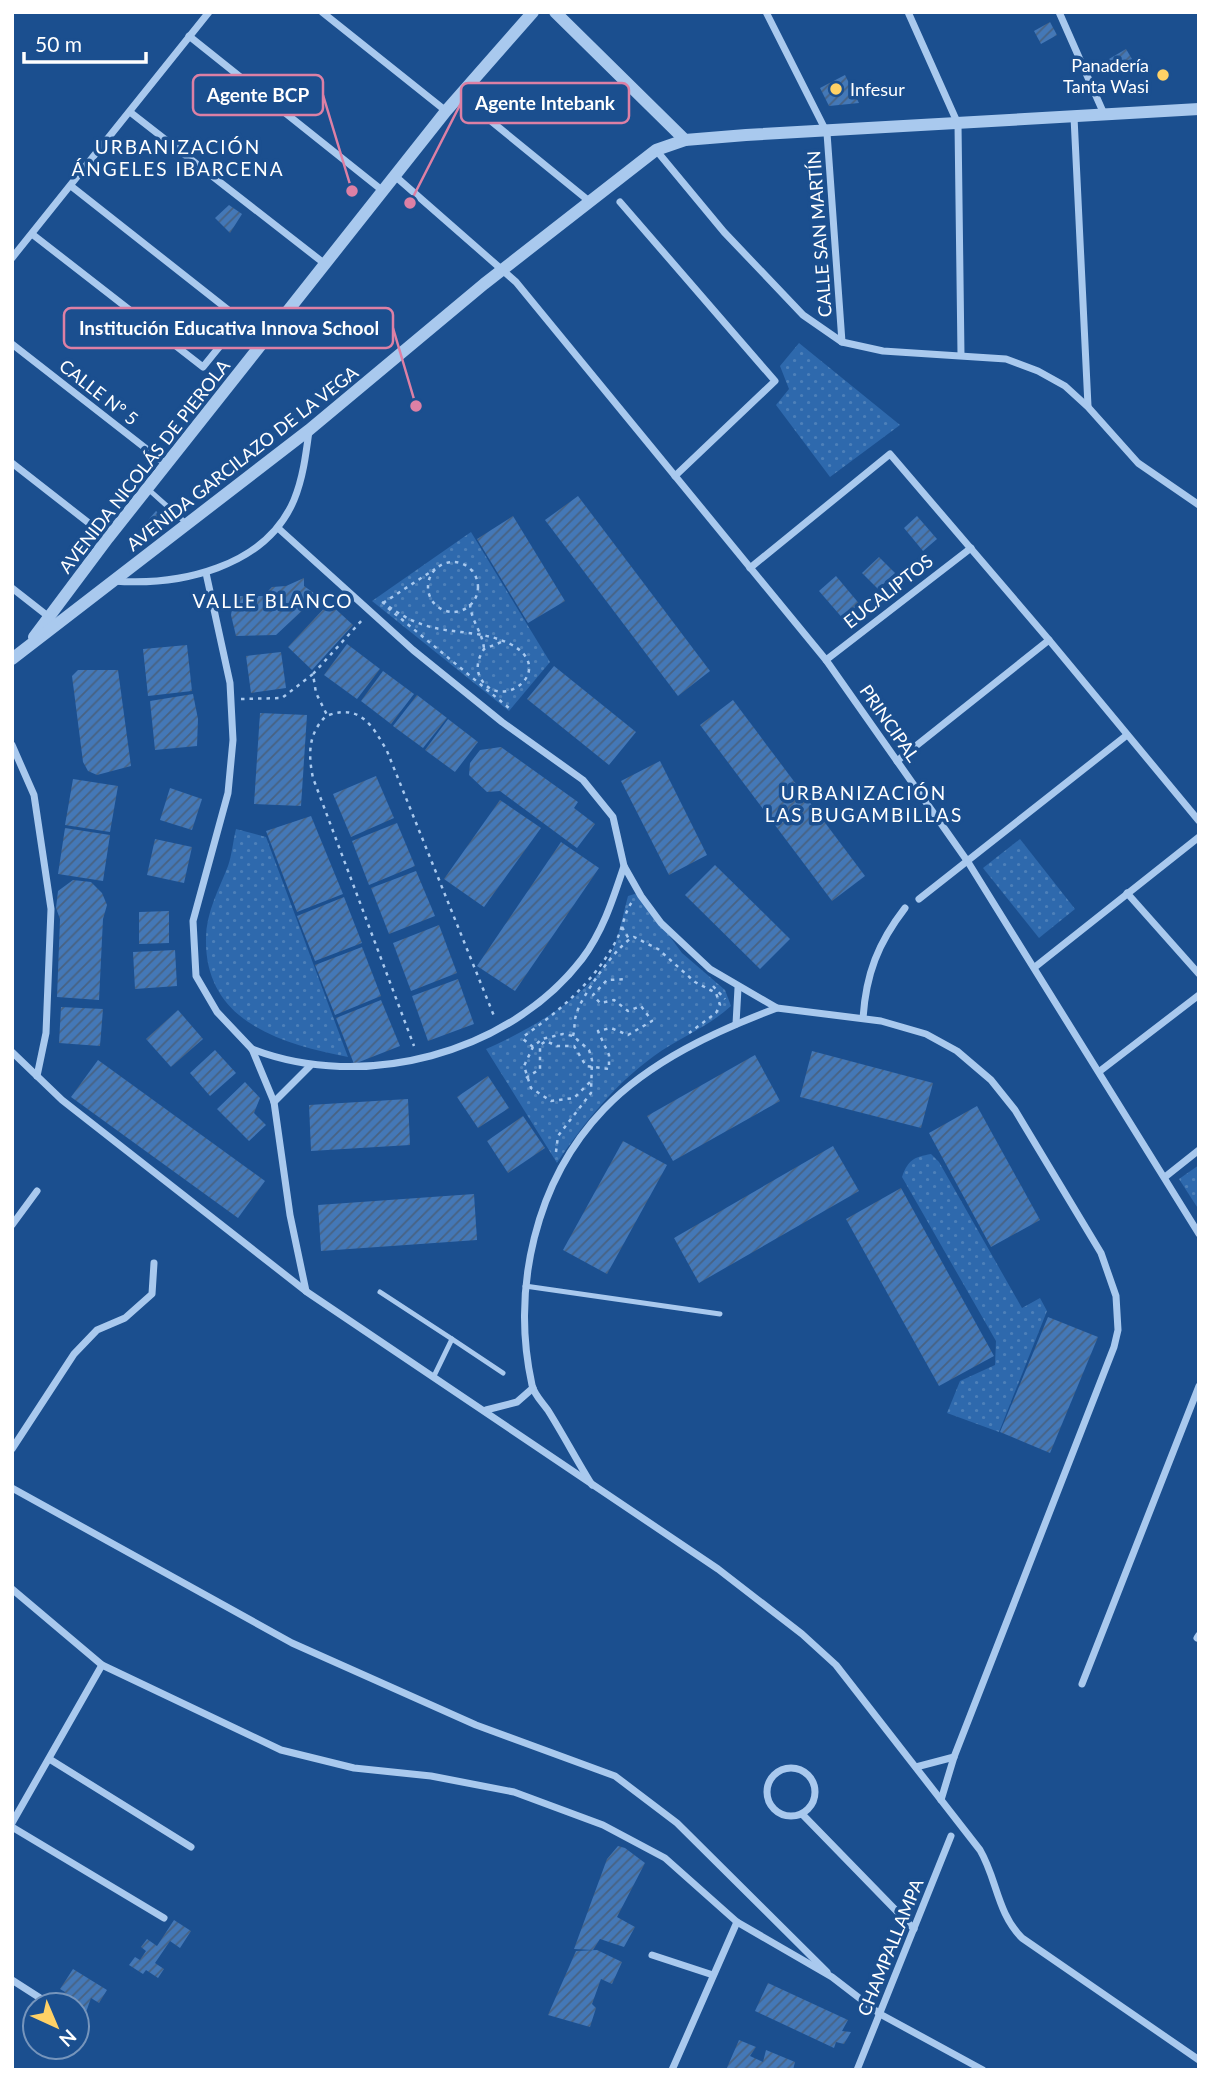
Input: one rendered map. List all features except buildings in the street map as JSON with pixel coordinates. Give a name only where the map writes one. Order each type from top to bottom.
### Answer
[{"type":"street","points":[[12,258],[209,12]]},
{"type":"street","points":[[322,12],[446,111]]},
{"type":"street","name":"AVENIDA NICOLÁS DE PIEROLA","points":[[18,655],[446,111],[533,12]]},
{"type":"street","points":[[555,12],[685,140]]},
{"type":"street","name":"CALLE SAN MARTÍN","points":[[766,12],[827,133],[842,342]]},
{"type":"street","points":[[908,12],[958,124],[961,355]]},
{"type":"street","points":[[1059,12],[1105,115]]},
{"type":"street","points":[[189,36],[383,191]]},
{"type":"street","points":[[459,95],[589,201]]},
{"type":"street","name":"AVENIDA GARCILAZO DE LA VEGA","points":[[18,655],[310,430],[503,269],[656,149],[685,140],[1199,109]]},
{"type":"street","points":[[130,112],[326,265]]},
{"type":"street","points":[[1074,117],[1088,407]]},
{"type":"street","points":[[656,149],[724,232],[803,315],[842,342],[883,351],[1006,359],[1038,370],[1065,386],[1088,407],[1138,463],[1199,505]]},
{"type":"street","name":"PRINCIPAL","points":[[395,176],[503,269],[826,660],[968,862],[1199,1234]]},
{"type":"street","points":[[32,234],[203,367],[241,320],[71,186]]},
{"type":"street","points":[[620,202],[775,381],[675,476]]},
{"type":"street","name":"CALLE N° 5","points":[[12,344],[167,465]]},
{"type":"street","points":[[113,582],[175,580],[206,573],[244,554],[278,528],[294,500],[303,471],[310,430]]},
{"type":"street","points":[[750,568],[890,454],[1199,821]]},
{"type":"street","points":[[12,463],[108,538]]},
{"type":"street","points":[[278,528],[413,650],[502,722],[583,780],[612,817],[624,866],[661,923],[684,948],[738,988],[777,1008],[863,1018],[926,1034],[957,1051],[991,1080],[1015,1110],[1101,1253],[1116,1296],[1118,1330],[1111,1356],[954,1757],[941,1800]]},
{"type":"street","name":"EUCALIPTOS","points":[[826,660],[971,548]]},
{"type":"street","points":[[206,573],[230,699],[233,740],[228,793],[193,921],[196,976],[217,1012],[252,1049],[274,1102],[290,1215],[307,1292]]},
{"type":"street","points":[[12,588],[49,617]]},
{"type":"street","points":[[897,761],[1049,640]]},
{"type":"street","points":[[919,899],[1127,735]]},
{"type":"street","points":[[12,745],[34,795],[51,909],[46,1032],[37,1076]]},
{"type":"street","points":[[1035,967],[1199,837]]},
{"type":"street","points":[[252,1049],[310,1066],[371,1067],[417,1058],[500,1029],[543,999],[582,958],[607,918],[624,866]]},
{"type":"street","points":[[1128,893],[1199,974]]},
{"type":"street","points":[[863,1018],[865,988],[873,959],[886,932],[905,908]]},
{"type":"street","points":[[736,1024],[738,988]]},
{"type":"street","points":[[1100,1071],[1199,995]]},
{"type":"street","points":[[595,1488],[533,1388],[523,1326],[531,1247],[559,1174],[604,1109],[635,1083],[700,1040],[777,1008]]},
{"type":"street","points":[[12,1052],[62,1100],[307,1292],[486,1410],[595,1488],[718,1569],[802,1634],[836,1665],[980,1850],[990,1867],[1008,1923],[1022,1938],[1199,2060]]},
{"type":"street","points":[[274,1102],[310,1066]]},
{"type":"street","points":[[1165,1177],[1199,1150]]},
{"type":"street","points":[[12,1225],[37,1191]]},
{"type":"street","points":[[12,1449],[74,1353],[97,1330],[125,1318],[152,1294],[154,1263]]},
{"type":"street","points":[[1082,1684],[1199,1386]]},
{"type":"street","points":[[486,1410],[517,1402],[533,1388]]},
{"type":"street","points":[[12,1488],[292,1643],[476,1725],[615,1776],[677,1823],[832,1977],[880,2014],[984,2070]]},
{"type":"street","points":[[12,1589],[102,1665],[281,1750],[354,1768],[431,1776],[514,1792],[603,1825],[665,1858],[737,1922],[832,1977]]},
{"type":"street","points":[[102,1665],[51,1760],[12,1825],[164,1918]]},
{"type":"street","points":[[916,1767],[954,1757]]},
{"type":"street","points":[[51,1760],[191,1847]]},
{"type":"street","points":[[796,1768],[809,1775],[816,1788],[814,1804],[803,1815],[787,1817],[773,1810],[766,1796],[769,1781],[780,1770],[796,1768]]},
{"type":"street","points":[[803,1815],[914,1929]]},
{"type":"street","name":"CHAMPALLAMPA","points":[[857,2070],[951,1836]]},
{"type":"street","points":[[672,2070],[737,1922]]},
{"type":"street","points":[[652,1955],[713,1975]]},
{"type":"street","points":[[12,1980],[29,1991]]},
{"type":"lane","points":[[148,489],[188,525]]},
{"type":"lane","points":[[525,1286],[720,1314]]},
{"type":"lane","points":[[380,1292],[503,1373]]},
{"type":"lane","points":[[434,1376],[452,1339]]},
{"type":"path","points":[[382,602],[435,569],[454,562],[468,567],[477,581],[478,590],[470,604],[456,612]]},
{"type":"path","points":[[435,569],[428,582],[430,597],[441,609],[471,617]]},
{"type":"path","points":[[382,602],[424,625],[478,632],[512,642],[528,659],[527,674],[511,691],[503,692],[486,688],[478,673],[477,664],[484,649],[504,641]]},
{"type":"path","points":[[382,602],[509,708]]},
{"type":"path","points":[[470,604],[471,617],[484,649]]},
{"type":"path","points":[[230,699],[282,698],[313,674],[364,617]]},
{"type":"path","points":[[313,674],[316,693],[327,715]]},
{"type":"path","points":[[417,1058],[409,1027],[313,778],[309,758],[311,742],[317,725],[327,715],[351,711],[365,718],[387,751],[500,1029]]},
{"type":"path","points":[[533,1047],[523,1039],[524,1036],[571,998],[606,956],[622,927],[630,904],[634,902],[639,910]]},
{"type":"path","points":[[622,927],[629,939]]},
{"type":"path","points":[[573,1036],[576,1014],[583,1000],[617,949],[634,937],[658,949],[695,982],[716,993],[720,1005],[716,1013],[689,1032],[687,1039]]},
{"type":"path","points":[[526,1078],[540,1069],[540,1045],[546,1041],[557,1046],[574,1046],[579,1050],[582,1063],[609,1069],[609,1055],[598,1031],[611,1028],[628,1035],[652,1021],[641,1006],[628,1011],[614,1000],[600,1003],[593,995],[607,980],[626,979]]},
{"type":"path","points":[[711,984],[724,995],[726,1003]]},
{"type":"path","points":[[559,1174],[555,1156],[558,1136],[591,1093],[593,1067],[589,1050],[573,1036],[552,1035],[533,1047],[524,1066],[531,1088],[551,1101],[574,1098],[591,1081]]},
{"type":"shaded area","points":[[799,343],[900,425],[830,477],[776,405],[789,389],[780,366]]},
{"type":"shaded area","points":[[471,532],[550,662],[509,711],[372,601]]},
{"type":"shaded area","points":[[236,829],[266,837],[348,1057],[298,1045],[274,1036],[233,1009],[218,990],[209,967],[206,938],[208,919],[229,862]]},
{"type":"shaded area","points":[[1020,839],[1075,909],[1039,938],[983,868]]},
{"type":"shaded area","points":[[638,893],[682,953],[725,990],[731,1006],[654,1056],[625,1080],[589,1119],[557,1163],[486,1049],[539,1022],[588,984],[611,954],[628,896]]},
{"type":"shaded area","points":[[931,1154],[939,1162],[1022,1308],[1040,1298],[1047,1311],[999,1432],[947,1413],[960,1381],[995,1365],[996,1341],[902,1177],[912,1160]]},
{"type":"shaded area","points":[[1199,1165],[1199,1210],[1179,1179]]},
{"type":"place","name":"Panadería Tanta Wasi","points":[[1163,75]]},
{"type":"place","name":"Infesur","points":[[836,89]]},
{"type":"place","name":"Agente BCP","points":[[352,191]]},
{"type":"place","name":"Agente Intebank","points":[[410,203]]},
{"type":"place","name":"Institución Educativa Innova School","points":[[416,406]]},
{"type":"district","name":"URBANIZACIÓN ÁNGELES IBARCENA","points":[[178,157]]},
{"type":"district","name":"VALLE BLANCO","points":[[273,600]]},
{"type":"district","name":"URBANIZACIÓN LAS BUGAMBILLAS","points":[[864,803]]}]
